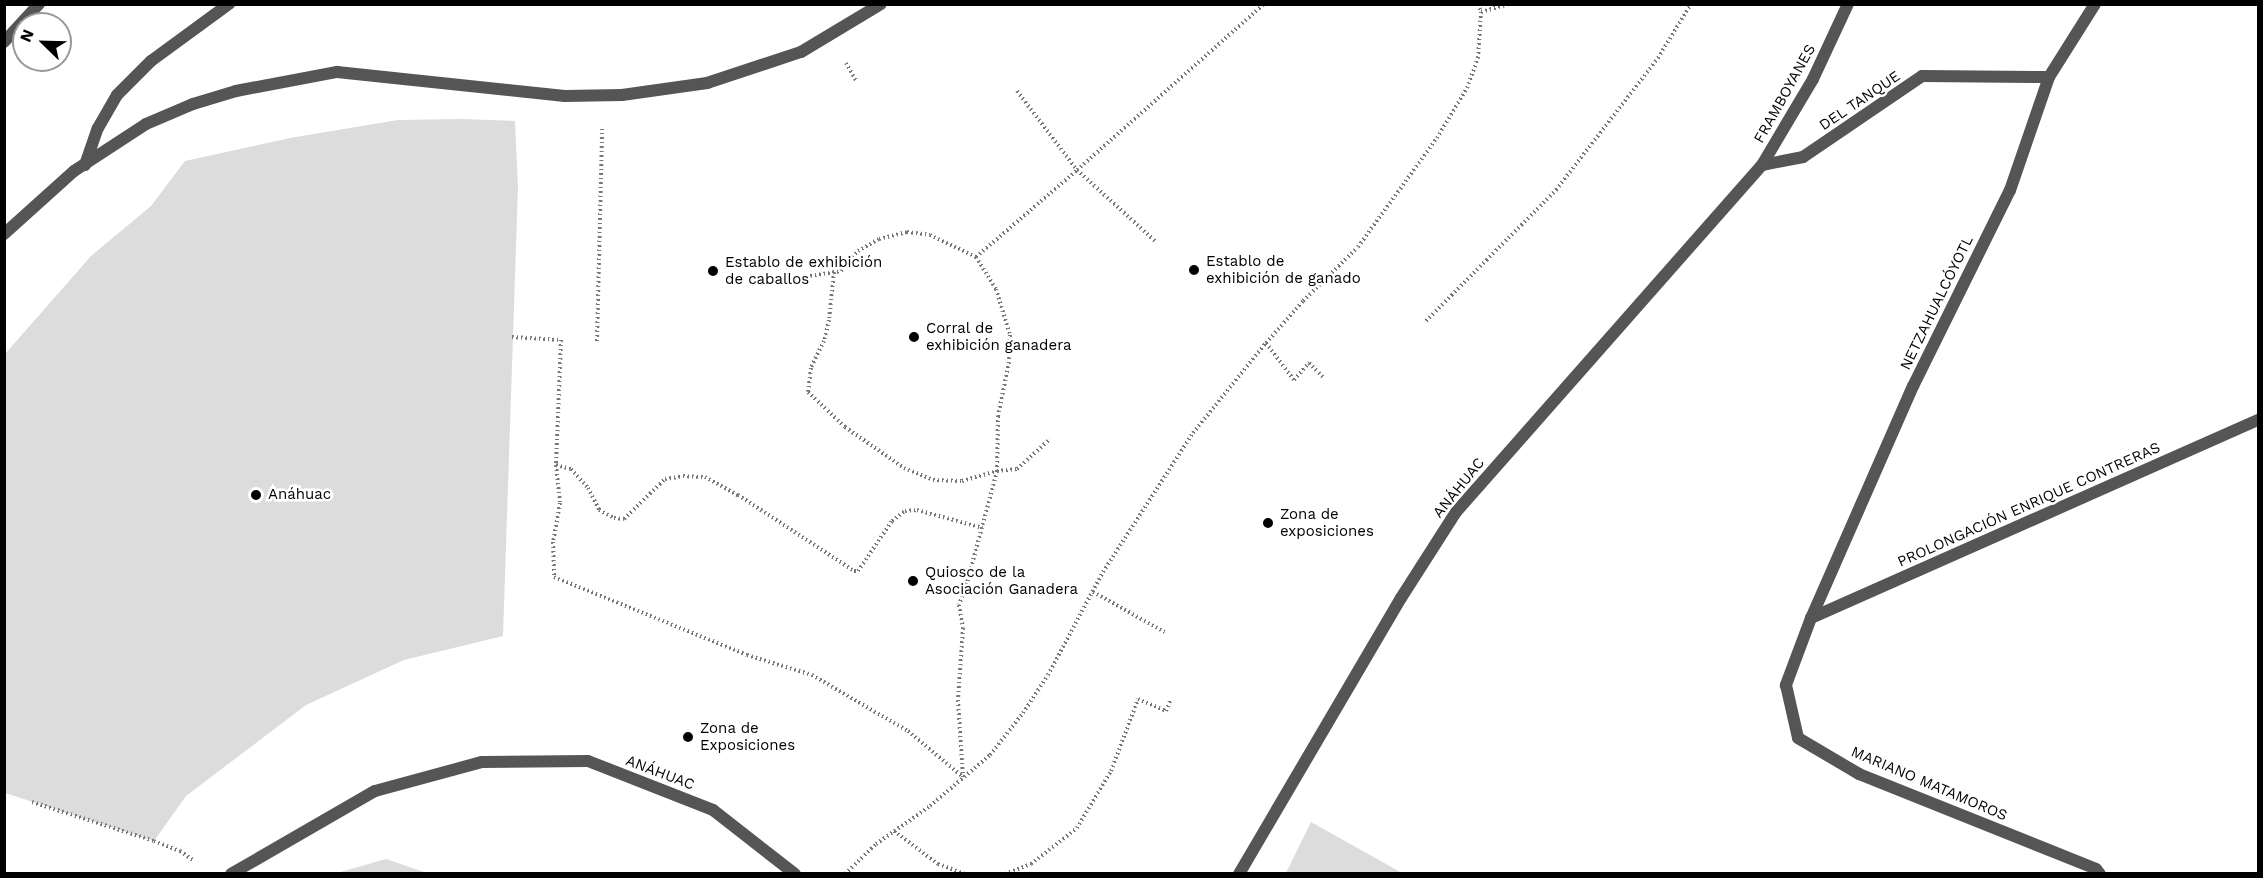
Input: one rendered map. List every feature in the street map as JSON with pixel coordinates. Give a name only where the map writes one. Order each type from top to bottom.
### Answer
[{"type":"street","points":[[4,42],[39,4]]},
{"type":"street","points":[[85,165],[98,128],[117,95],[151,61],[229,4]]},
{"type":"street","points":[[4,234],[74,171],[146,124],[193,104],[269,83],[337,72],[554,95],[603,95],[707,83],[801,52],[881,4]]},
{"type":"street","name":"FRAMBOYANES","points":[[1762,165],[1813,79],[1848,4]]},
{"type":"street","name":"NETZAHUALCÓYOTL","points":[[1811,618],[1913,386],[2010,190],[2049,77],[2095,4]]},
{"type":"street","name":"DEL TANQUE","points":[[1762,165],[1803,158],[1922,76],[2049,77]]},
{"type":"street","name":"ANÁHUAC","points":[[1239,873],[1401,598],[1456,512],[1762,165]]},
{"type":"street","name":"PROLONGACIÓN ENRIQUE CONTRERAS","points":[[1811,618],[2259,420]]},
{"type":"street","name":"MARIANO MATAMOROS","points":[[1811,618],[1786,685],[1798,738],[1859,774],[2096,869],[2100,873]]},
{"type":"street","name":"ANÁHUAC","points":[[231,873],[375,792],[482,762],[588,761],[713,810],[795,873]]},
{"type":"path","points":[[976,257],[1264,4]]},
{"type":"path","points":[[845,873],[990,755],[1023,713],[1048,675],[1093,592],[1188,441],[1266,343],[1303,301],[1358,247],[1437,138],[1467,88],[1478,58],[1481,12],[1478,4]]},
{"type":"path","points":[[1481,12],[1509,4]]},
{"type":"path","points":[[1426,321],[1556,190],[1658,58],[1691,4]]},
{"type":"path","points":[[1017,92],[1077,170],[1156,242]]},
{"type":"path","points":[[597,341],[603,95]]},
{"type":"path","points":[[797,278],[841,271],[858,251],[879,239],[907,232],[930,235],[976,257],[996,289],[1010,335],[1009,362],[998,417],[997,471],[983,528],[959,605],[963,628],[958,700],[963,777]]},
{"type":"path","points":[[834,272],[826,330],[811,368],[808,392],[844,427],[904,468],[933,480],[962,481],[997,471],[1017,469],[1050,438]]},
{"type":"path","points":[[513,337],[561,340],[556,465],[560,502],[553,542],[554,577],[747,655],[812,675],[908,731],[963,777]]},
{"type":"path","points":[[1266,343],[1294,380],[1309,363],[1324,378]]},
{"type":"path","points":[[556,465],[571,469],[588,488],[599,510],[614,518],[624,519],[665,479],[683,476],[705,477],[738,495],[854,571],[858,571],[892,521],[906,511],[934,514],[983,528]]},
{"type":"path","points":[[1093,592],[1165,632]]},
{"type":"path","points":[[1005,873],[1031,864],[1077,828],[1111,771],[1138,699],[1166,711],[1170,700]]},
{"type":"path","points":[[32,802],[154,841],[180,851],[193,860]]},
{"type":"path","points":[[894,831],[938,864],[966,873]]},
{"type":"shaded area","name":"Anáhuac","points":[[398,120],[515,121],[518,187],[503,636],[404,660],[306,705],[186,796],[154,841],[5,793],[5,354],[91,256],[151,206],[185,161],[290,138]]},
{"type":"shaded area","points":[[1311,822],[1402,873],[1286,873]]},
{"type":"shaded area","points":[[386,859],[427,873],[337,873]]},
{"type":"place","name":"Establo de exhibición de ganado","points":[[1194,270]]},
{"type":"place","name":"Establo de exhibición de caballos","points":[[713,271]]},
{"type":"place","name":"Corral de exhibición ganadera","points":[[914,337]]},
{"type":"place","name":"Anáhuac","points":[[256,495]]},
{"type":"place","name":"Zona de exposiciones","points":[[1268,523]]},
{"type":"place","name":"Quiosco de la Asociación Ganadera","points":[[913,581]]},
{"type":"place","name":"Zona de Exposiciones","points":[[688,737]]}]
